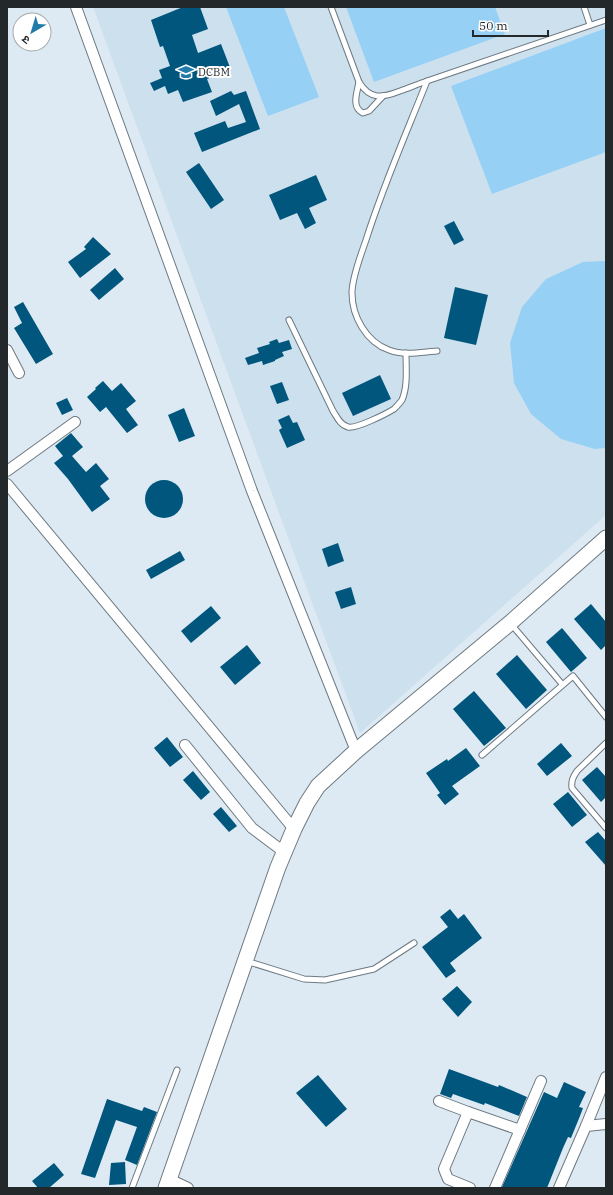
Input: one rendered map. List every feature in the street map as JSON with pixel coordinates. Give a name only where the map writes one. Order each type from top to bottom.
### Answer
[{"type":"street","points":[[76,7],[252,491],[356,751]]},
{"type":"street","points":[[7,350],[19,373]]},
{"type":"street","points":[[7,471],[75,422]]},
{"type":"street","points":[[7,484],[294,829]]},
{"type":"street","points":[[188,1188],[168,1183],[284,852],[307,803],[318,786],[356,751],[510,623],[606,538]]},
{"type":"street","points":[[185,745],[252,828],[284,852]]},
{"type":"street","points":[[559,1188],[606,1077]]},
{"type":"street","points":[[496,1188],[541,1081]]},
{"type":"street","points":[[439,1101],[520,1130]]},
{"type":"street","points":[[468,1112],[444,1169],[448,1179],[470,1188]]},
{"type":"street","points":[[586,1126],[606,1124]]},
{"type":"lane","points":[[331,7],[359,82],[369,93],[383,96],[606,20]]},
{"type":"lane","points":[[584,7],[590,25]]},
{"type":"lane","points":[[427,81],[373,217],[357,267],[352,292],[355,312],[361,326],[376,343],[389,351],[406,353],[437,351]]},
{"type":"lane","points":[[359,82],[355,105],[358,111],[363,113],[369,111],[383,96]]},
{"type":"lane","points":[[289,320],[333,411],[341,423],[348,427],[355,426],[388,412],[399,404],[404,394],[406,353]]},
{"type":"lane","points":[[510,623],[562,684]]},
{"type":"lane","points":[[482,755],[573,676],[606,718]]},
{"type":"lane","points":[[606,743],[577,771],[573,776],[571,783],[572,788],[606,828]]},
{"type":"lane","points":[[246,961],[304,979],[325,980],[374,969],[414,943]]},
{"type":"lane","points":[[132,1188],[177,1070]]},
{"type":"shaded area","points":[[93,7],[606,7],[606,515],[360,733]]},
{"type":"shaded area","points":[[226,7],[284,7],[319,97],[268,116]]},
{"type":"shaded area","points":[[346,7],[495,7],[505,34],[374,82]]},
{"type":"shaded area","points":[[606,28],[606,152],[492,194],[451,86]]},
{"type":"shaded area","points":[[606,261],[606,448],[595,449],[561,439],[531,414],[514,383],[510,343],[522,307],[546,279],[583,262]]},
{"type":"building","points":[[183,7],[200,7],[208,29],[192,35],[198,53],[221,44],[231,70],[207,79],[212,92],[183,102],[178,90],[168,94],[165,86],[154,91],[150,83],[162,78],[159,70],[170,66],[163,46],[160,47],[151,20]]},
{"type":"building","points":[[231,91],[234,95],[246,91],[260,129],[202,152],[194,133],[225,121],[228,128],[246,122],[239,104],[216,116],[210,101]]},
{"type":"building","points":[[199,163],[224,200],[211,209],[186,172]]},
{"type":"building","points":[[316,175],[327,200],[309,208],[316,223],[305,229],[297,213],[280,220],[269,195]]},
{"type":"building","points":[[454,221],[464,240],[454,245],[444,226]]},
{"type":"building","points":[[93,237],[111,254],[80,278],[68,262],[86,249],[84,247]]},
{"type":"building","points":[[115,268],[124,279],[99,300],[90,290]]},
{"type":"building","points":[[455,287],[488,295],[476,345],[444,338]]},
{"type":"building","points":[[23,302],[53,354],[36,364],[14,328],[22,323],[14,307]]},
{"type":"building","points":[[277,339],[279,343],[289,340],[292,349],[282,352],[284,356],[275,361],[263,365],[262,361],[248,365],[245,358],[259,353],[257,348],[270,344],[269,342]]},
{"type":"building","points":[[380,375],[391,399],[353,416],[342,393]]},
{"type":"building","points":[[103,381],[112,391],[121,383],[136,401],[126,409],[138,425],[127,433],[106,407],[100,412],[87,397]]},
{"type":"building","points":[[282,382],[289,400],[277,404],[270,386]]},
{"type":"building","points":[[67,398],[73,410],[62,415],[56,403]]},
{"type":"building","points":[[184,408],[195,436],[179,442],[168,415]]},
{"type":"building","points":[[289,415],[293,423],[297,422],[305,440],[287,448],[279,430],[282,428],[278,420]]},
{"type":"building","points":[[71,433],[83,447],[72,456],[86,472],[96,463],[109,479],[100,486],[110,499],[92,512],[68,479],[54,463],[63,456],[55,446]]},
{"type":"building","points":[[164,480],[177,486],[183,499],[177,512],[164,518],[151,512],[145,499],[151,486]]},
{"type":"building","points":[[338,543],[344,561],[328,567],[322,549]]},
{"type":"building","points":[[180,551],[185,560],[151,579],[146,570]]},
{"type":"building","points":[[351,587],[356,604],[341,609],[335,592]]},
{"type":"building","points":[[591,604],[606,622],[606,645],[601,650],[574,619]]},
{"type":"building","points":[[211,606],[221,618],[191,643],[181,631]]},
{"type":"building","points":[[562,628],[587,658],[571,672],[546,642]]},
{"type":"building","points":[[247,645],[261,663],[235,685],[220,667]]},
{"type":"building","points":[[517,655],[547,690],[526,709],[496,674]]},
{"type":"building","points":[[474,691],[506,728],[484,746],[453,709]]},
{"type":"building","points":[[167,737],[183,757],[170,767],[154,748]]},
{"type":"building","points":[[561,743],[572,756],[547,776],[537,764]]},
{"type":"building","points":[[466,748],[480,766],[452,786],[459,794],[445,805],[437,795],[440,793],[426,773],[447,759],[448,761]]},
{"type":"building","points":[[597,767],[606,777],[606,797],[601,802],[582,780]]},
{"type":"building","points":[[193,771],[210,792],[201,800],[183,780]]},
{"type":"building","points":[[568,792],[587,815],[572,827],[553,804]]},
{"type":"building","points":[[221,807],[237,826],[229,832],[213,814]]},
{"type":"building","points":[[598,832],[606,841],[606,866],[585,842]]},
{"type":"building","points":[[450,909],[458,919],[464,914],[482,938],[450,963],[456,971],[446,978],[422,947],[448,927],[440,917]]},
{"type":"building","points":[[457,986],[472,1002],[458,1017],[442,999]]},
{"type":"building","points":[[449,1069],[498,1087],[499,1085],[527,1097],[519,1116],[485,1103],[484,1105],[453,1094],[451,1098],[440,1094]]},
{"type":"building","points":[[318,1075],[347,1109],[326,1127],[296,1093]]},
{"type":"building","points":[[564,1082],[586,1092],[579,1107],[583,1108],[580,1116],[571,1138],[568,1137],[547,1188],[502,1187],[544,1092],[557,1098]]},
{"type":"building","points":[[107,1099],[142,1111],[144,1107],[157,1112],[137,1165],[125,1160],[137,1127],[116,1120],[95,1178],[81,1174]]},
{"type":"building","points":[[125,1162],[126,1184],[109,1185],[111,1163]]},
{"type":"building","points":[[54,1163],[64,1175],[49,1188],[38,1188],[32,1181]]},
{"type":"place","name":"DCBM","points":[[186,72]]}]
